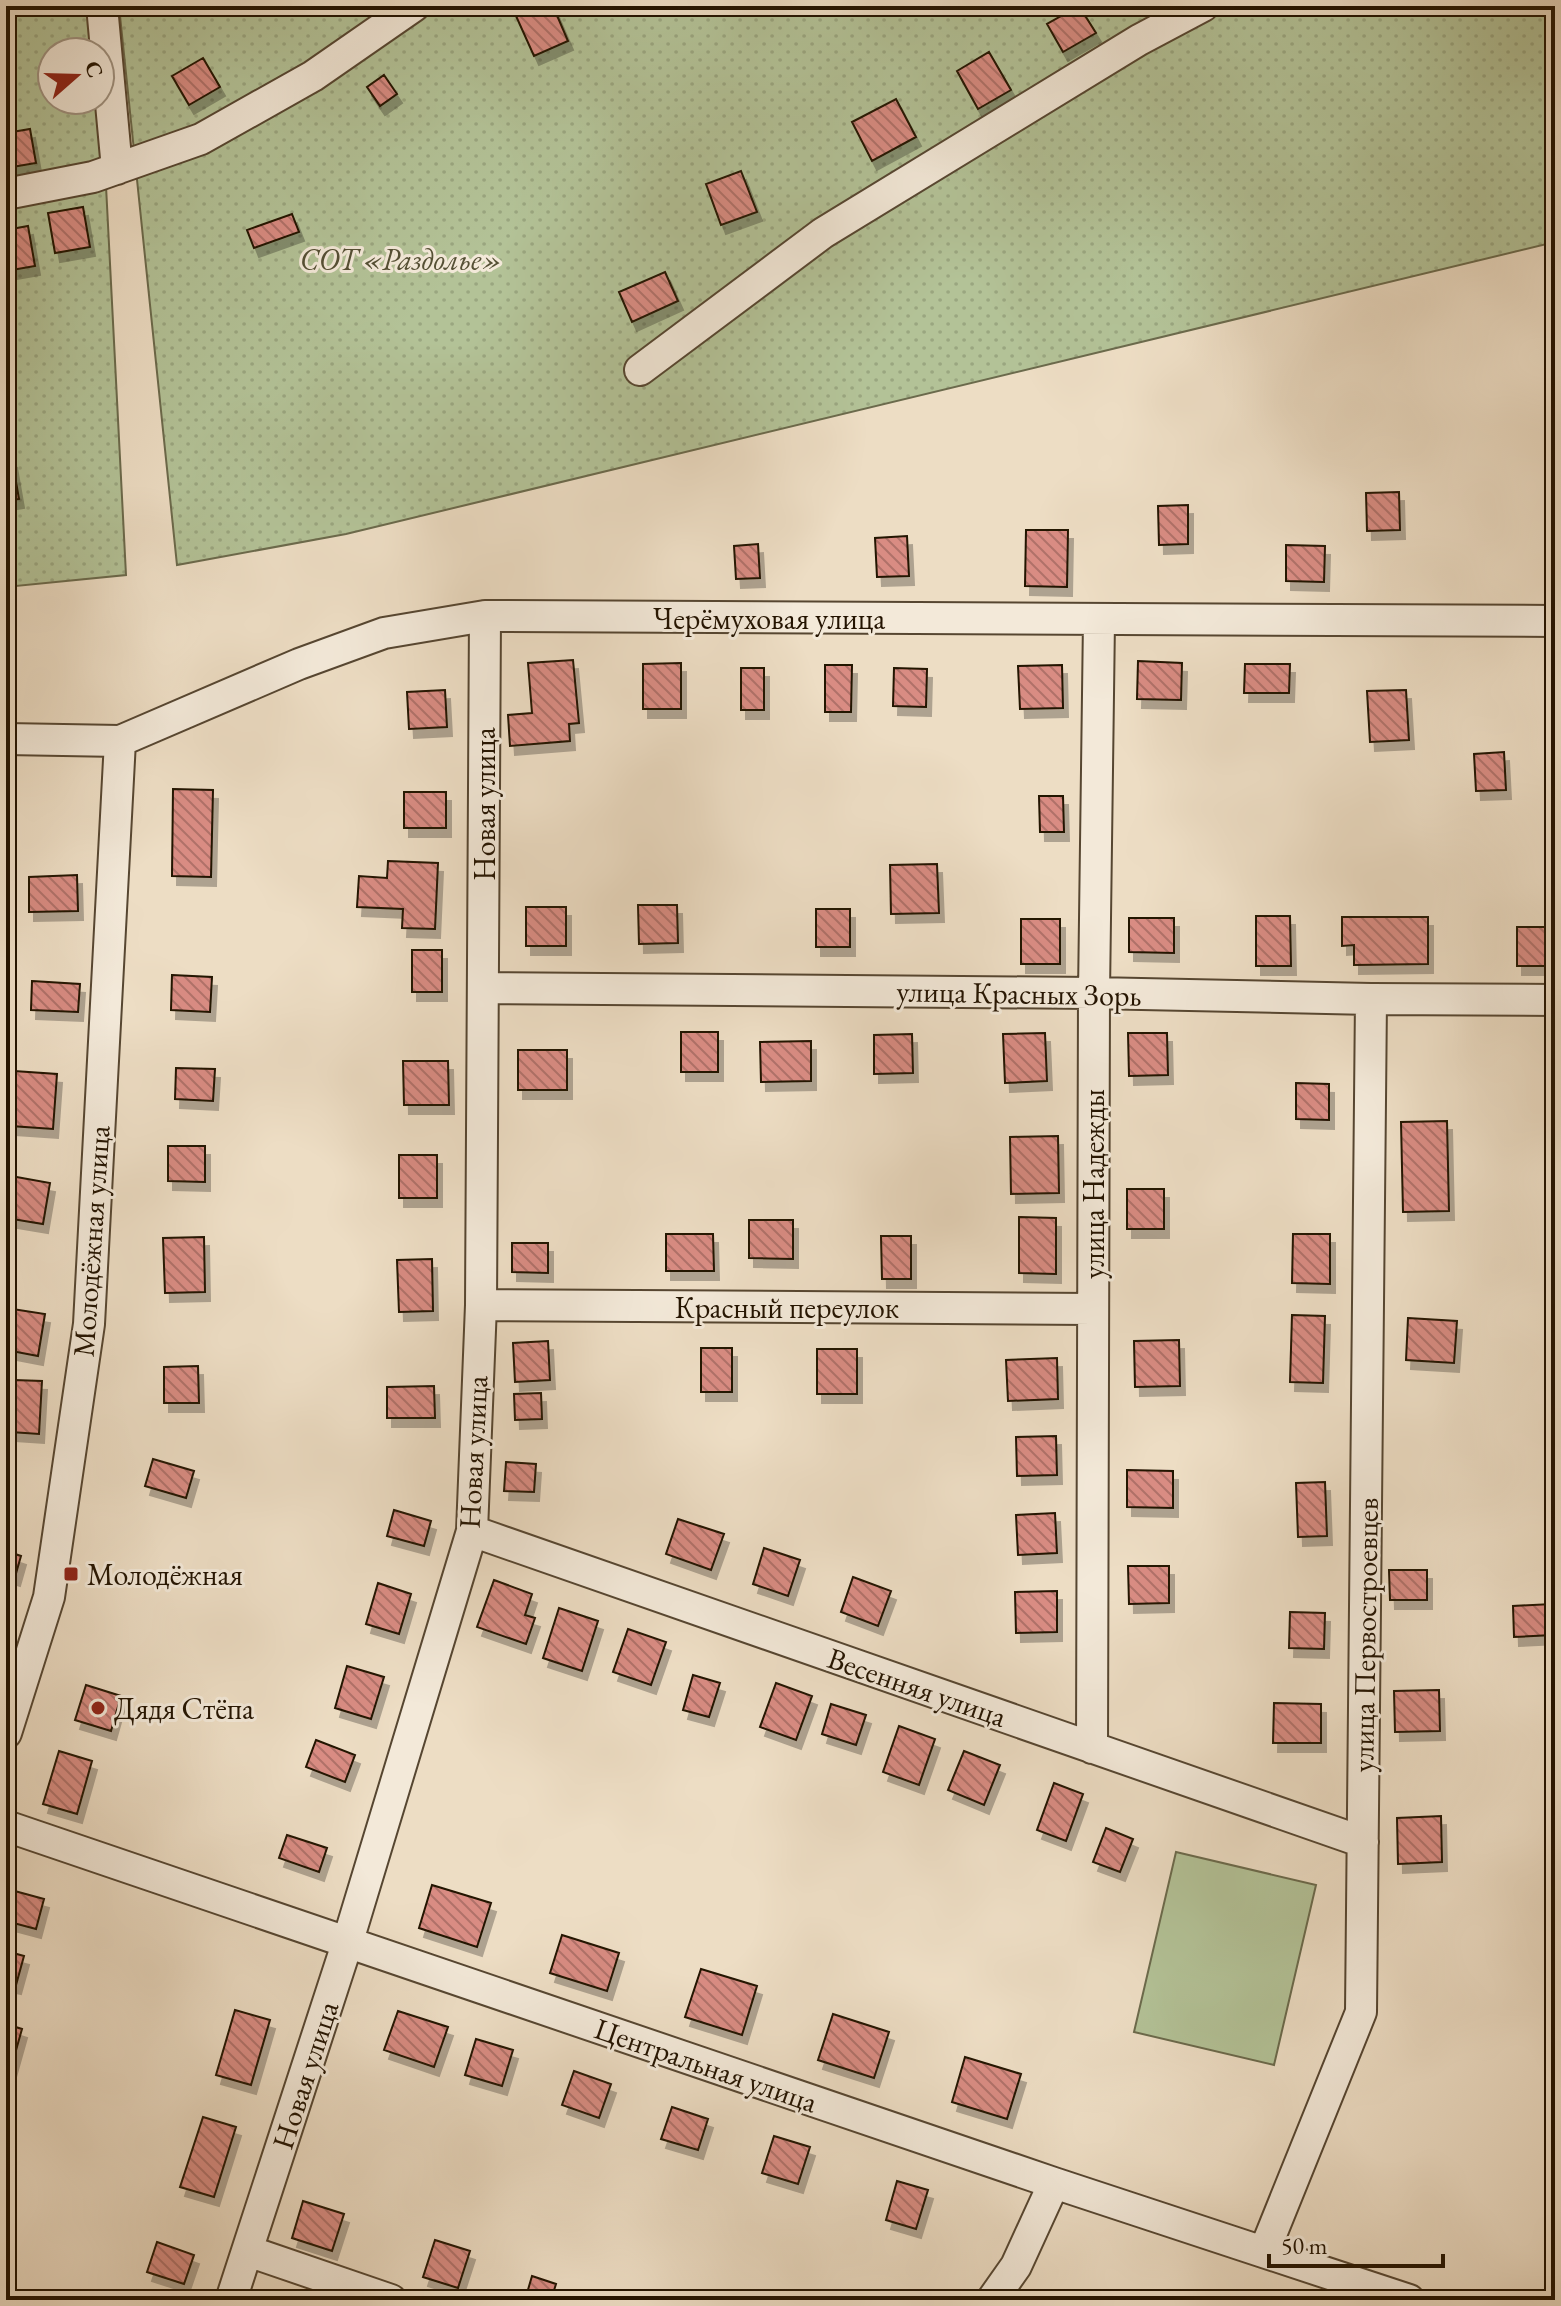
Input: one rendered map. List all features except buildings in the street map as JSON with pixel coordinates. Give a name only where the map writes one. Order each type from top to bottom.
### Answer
[{"type":"street","points":[[102,6],[105,173]]},
{"type":"street","points":[[6,194],[105,173],[201,139],[313,76],[414,6]]},
{"type":"street","points":[[640,370],[823,233],[1139,40],[1203,6]]},
{"type":"street","name":"Черёмуховая улица","points":[[6,739],[120,741],[299,664],[384,633],[485,616],[1555,621]]},
{"type":"street","name":"Новая улица","points":[[231,2300],[347,1944],[472,1531],[481,1305],[485,616]]},
{"type":"street","name":"улица Надежды","points":[[1092,1748],[1092,1309],[1099,620]]},
{"type":"street","name":"Молодёжная улица","points":[[6,1733],[49,1597],[89,1324],[120,741]]},
{"type":"street","name":"улица Красных Зорь","points":[[483,988],[1555,1000]]},
{"type":"street","name":"улица Первостроевцев","points":[[1264,2252],[1361,2012],[1371,999]]},
{"type":"street","name":"Красный переулок","points":[[481,1305],[1092,1309]]},
{"type":"street","name":"Весенняя улица","points":[[472,1531],[1363,1842]]},
{"type":"street","name":"Центральная улица","points":[[6,1826],[1054,2183],[1409,2300]]},
{"type":"street","points":[[992,2300],[1016,2266],[1054,2183]]},
{"type":"street","points":[[248,2251],[391,2300]]},
{"type":"green space","points":[[6,6],[90,6],[93,36],[36,36],[36,116],[99,116],[106,186],[126,575],[6,587]]},
{"type":"green space","name":"СОТ «Раздолье»","points":[[119,6],[1555,6],[1555,242],[346,534],[177,565]]},
{"type":"green space","points":[[1176,1852],[1316,1885],[1274,2065],[1134,2032]]},
{"type":"place","name":"Молодёжная","points":[[71,1574]]},
{"type":"place","name":"Дядя Стёпа","points":[[98,1708]]}]
